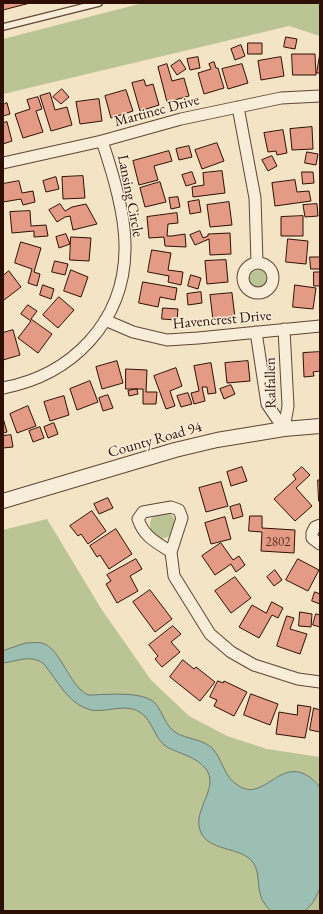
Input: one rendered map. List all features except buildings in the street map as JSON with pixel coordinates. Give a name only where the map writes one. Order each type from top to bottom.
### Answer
[{"type":"street","name":"Martinec Drive","points":[[3,163],[102,141],[182,119],[238,107],[281,98],[320,96]]},
{"type":"street","points":[[238,107],[255,198],[257,262]]},
{"type":"street","name":"Lansing Circle","points":[[3,388],[34,380],[52,372],[69,361],[84,348],[95,335],[112,308],[119,289],[123,270],[125,250],[124,231],[114,176],[102,141]]},
{"type":"street","name":"Havencrest Drive","points":[[105,320],[133,332],[167,340],[320,326]]},
{"type":"street","name":"Ralfallen","points":[[284,329],[288,406],[284,429]]},
{"type":"street","name":"Ralfallen","points":[[256,332],[268,404],[284,429]]},
{"type":"street","name":"County Road 94","points":[[3,501],[217,440],[284,429],[320,426]]},
{"type":"street","points":[[171,552],[148,536],[141,529],[138,519],[143,512],[171,507],[179,510],[182,518],[171,552],[174,576],[210,634],[231,652],[254,665],[298,679],[320,682]]},
{"type":"street","points":[[320,525],[315,527],[312,533],[312,538],[320,544]]},
{"type":"lane","points":[[3,27],[99,3]]},
{"type":"green space","points":[[143,3],[320,3],[320,36],[289,26],[3,94],[3,39]]},
{"type":"green space","points":[[260,267],[269,271],[273,280],[269,289],[260,293],[251,289],[247,280],[251,271]]},
{"type":"green space","points":[[163,512],[172,516],[176,525],[172,534],[163,538],[154,534],[150,525],[154,516]]},
{"type":"green space","points":[[47,519],[102,610],[151,680],[189,716],[227,736],[267,749],[320,757],[320,911],[3,911],[3,530]]},
{"type":"water","points":[[26,643],[42,643],[49,646],[60,659],[75,683],[88,695],[134,695],[143,697],[156,704],[166,722],[175,732],[209,745],[216,753],[227,774],[234,783],[239,786],[249,789],[258,788],[286,773],[296,772],[307,776],[320,787],[320,888],[310,906],[304,911],[271,911],[261,898],[257,871],[250,859],[244,855],[213,844],[207,840],[202,834],[199,826],[201,811],[210,782],[206,769],[197,761],[163,744],[145,716],[128,708],[92,710],[85,708],[67,695],[44,664],[34,659],[3,663],[3,651]]}]
